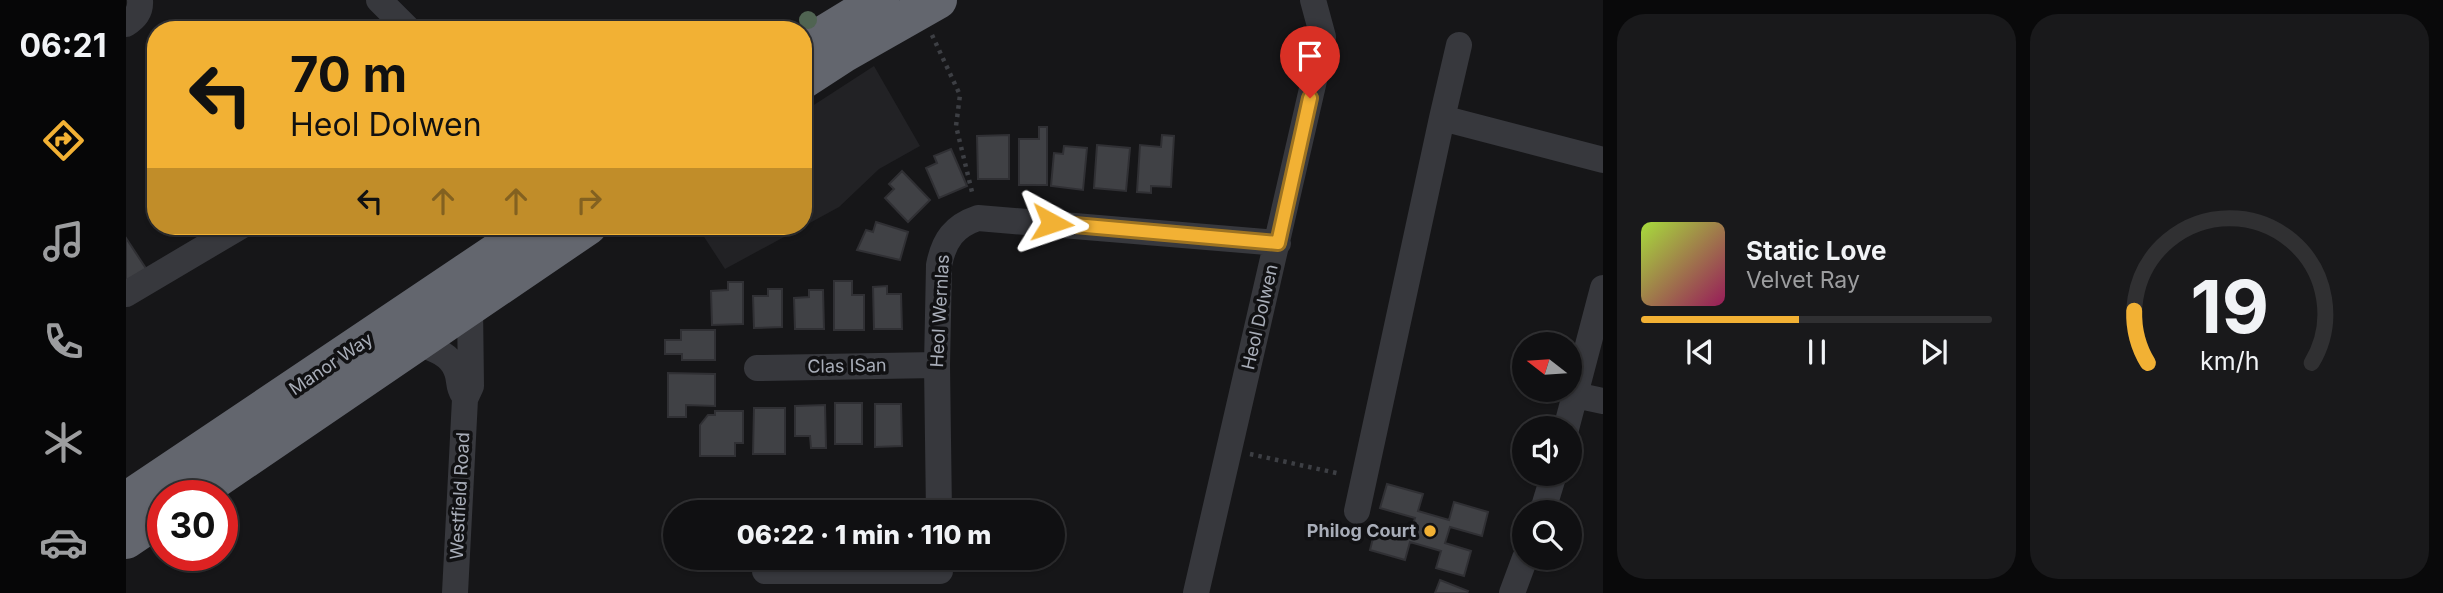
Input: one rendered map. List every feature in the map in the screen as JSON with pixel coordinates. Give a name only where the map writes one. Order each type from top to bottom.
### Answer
[{"type":"highway","points":[[812,42],[880,0]]},
{"type":"highway","points":[[812,74],[843,54],[933,14]]},
{"type":"highway","name":"Manor Way","points":[[126,501],[522,235]]},
{"type":"highway","name":"Manor Way","points":[[214,480],[575,235]]},
{"type":"highway","points":[[126,540],[147,526]]},
{"type":"street","points":[[126,24],[135,18],[140,9],[139,0]]},
{"type":"street","points":[[379,0],[400,21]]},
{"type":"street","name":"Heol Dolwen","points":[[1196,593],[1323,37],[1313,0]]},
{"type":"street","points":[[1357,511],[1459,45]]},
{"type":"street","points":[[1442,118],[1603,160]]},
{"type":"street","points":[[978,218],[1278,243]]},
{"type":"street","name":"Heol Wernlas","points":[[939,500],[939,265],[942,248],[953,231],[965,222],[978,218]]},
{"type":"street","points":[[126,294],[226,235]]},
{"type":"street","points":[[1582,368],[1603,288]]},
{"type":"street","name":"Westfield Road","points":[[455,593],[465,399],[471,386],[470,307]]},
{"type":"street","name":"Westfield Road","points":[[418,343],[438,350],[454,365],[465,399]]},
{"type":"street","name":"Clas ISan","points":[[757,368],[937,365]]},
{"type":"street","points":[[1582,396],[1603,401]]},
{"type":"street","points":[[1512,593],[1521,570]]},
{"type":"street","points":[[765,571],[940,574]]},
{"type":"path","points":[[933,14],[960,95],[956,126],[978,218]]},
{"type":"path","points":[[1229,450],[1364,480]]},
{"type":"shaded area","points":[[874,66],[920,146],[879,169],[839,207],[812,222],[812,106]]},
{"type":"shaded area","points":[[703,235],[788,235],[725,269]]},
{"type":"building","points":[[1039,127],[1047,127],[1047,185],[1019,185],[1019,139],[1039,139]]},
{"type":"building","points":[[1009,135],[1009,179],[978,179],[977,136]]},
{"type":"building","points":[[1162,135],[1174,136],[1171,187],[1151,186],[1151,193],[1137,192],[1140,145],[1161,147]]},
{"type":"building","points":[[1097,145],[1130,148],[1126,191],[1094,188]]},
{"type":"building","points":[[1064,146],[1087,148],[1083,190],[1051,186],[1054,153],[1063,154]]},
{"type":"building","points":[[951,149],[967,186],[939,198],[926,168],[937,163],[934,156]]},
{"type":"building","points":[[902,171],[930,200],[908,222],[885,198],[894,189],[889,184]]},
{"type":"building","points":[[876,222],[908,232],[900,260],[857,250],[866,230],[873,232]]},
{"type":"building","points":[[126,238],[147,270],[126,284]]},
{"type":"building","points":[[834,281],[852,281],[852,295],[864,295],[864,330],[834,330]]},
{"type":"building","points":[[728,282],[743,282],[743,324],[712,325],[711,291],[728,290]]},
{"type":"building","points":[[887,286],[887,294],[901,294],[902,329],[874,329],[873,287]]},
{"type":"building","points":[[768,289],[782,289],[782,327],[754,328],[753,296],[768,296]]},
{"type":"building","points":[[809,290],[823,290],[824,329],[795,329],[794,298],[809,297]]},
{"type":"building","points":[[681,330],[715,330],[715,360],[682,360],[682,354],[665,354],[665,340],[681,340]]},
{"type":"building","points":[[668,373],[715,374],[715,406],[686,405],[686,417],[668,417]]},
{"type":"building","points":[[835,403],[862,403],[862,444],[835,444]]},
{"type":"building","points":[[875,404],[901,404],[902,446],[875,447]]},
{"type":"building","points":[[825,405],[826,448],[811,448],[810,436],[795,436],[795,406]]},
{"type":"building","points":[[754,408],[785,408],[785,454],[753,454]]},
{"type":"building","points":[[715,411],[743,411],[743,443],[735,443],[735,456],[700,456],[700,425],[708,415],[715,415]]},
{"type":"building","name":"Philog Court","points":[[1387,484],[1423,494],[1418,511],[1449,520],[1454,502],[1488,512],[1482,536],[1450,527],[1445,543],[1471,551],[1464,576],[1436,568],[1441,551],[1410,542],[1405,560],[1370,550],[1376,526],[1410,535],[1415,518],[1380,508]]},
{"type":"building","points":[[1440,580],[1468,591],[1435,593]]},
{"type":"place","name":"Philog Court","points":[[1430,531]]},
{"type":"route","points":[[1052,223],[1278,243],[1310,98]]}]
